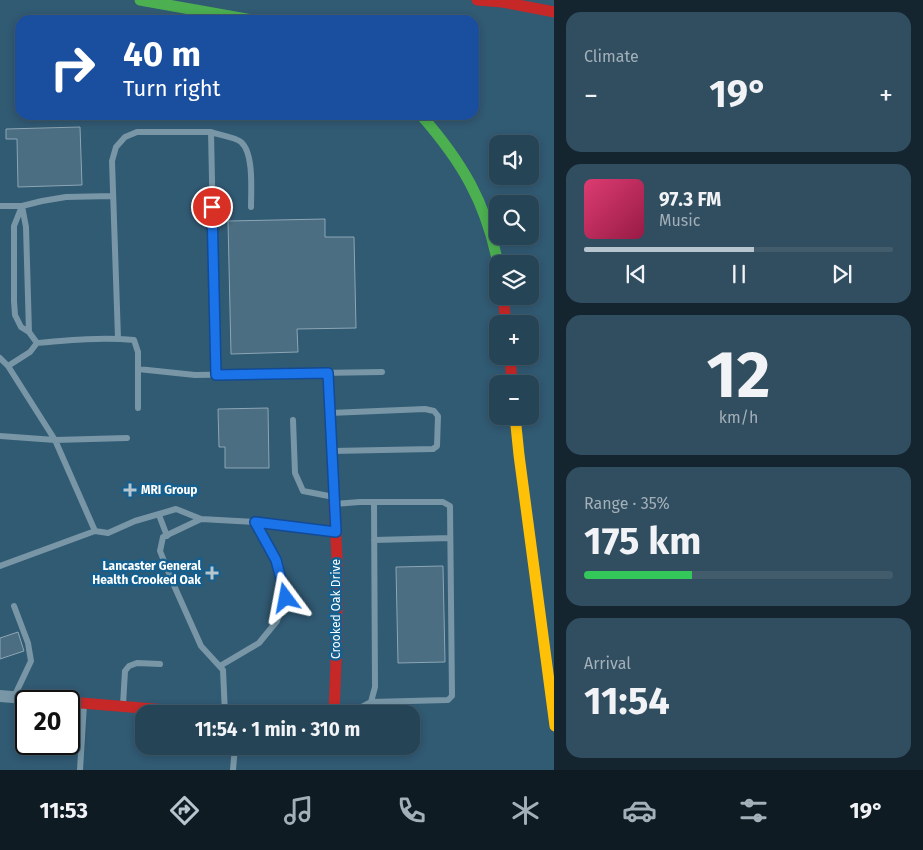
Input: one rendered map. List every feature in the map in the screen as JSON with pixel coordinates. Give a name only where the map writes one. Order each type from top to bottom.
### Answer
[{"type":"main road","points":[[140,0],[226,15]]},
{"type":"main road","points":[[477,0],[502,2],[554,12]]},
{"type":"main road","points":[[426,120],[466,173],[489,223],[496,255]]},
{"type":"main road","points":[[516,425],[554,726]]},
{"type":"main road","name":"Crooked Oak Drive","points":[[334,500],[337,557],[334,705]]},
{"type":"main road","points":[[80,703],[135,707]]},
{"type":"street","points":[[0,696],[14,697]]},
{"type":"lane","points":[[118,338],[112,161],[116,147],[125,137],[137,132],[211,132],[241,142],[247,152],[251,167],[251,207]]},
{"type":"lane","points":[[211,132],[216,375]]},
{"type":"lane","points":[[0,206],[22,206],[66,196],[112,196]]},
{"type":"lane","points":[[22,206],[14,226],[15,315],[21,327],[29,332],[37,342]]},
{"type":"lane","points":[[22,206],[26,227],[29,332]]},
{"type":"lane","points":[[37,342],[118,338],[134,340],[138,352],[138,408]]},
{"type":"lane","points":[[8,366],[30,352],[37,342]]},
{"type":"lane","points":[[0,358],[8,366],[55,440],[95,531]]},
{"type":"lane","points":[[138,369],[195,375],[382,372]]},
{"type":"lane","points":[[328,373],[334,500]]},
{"type":"lane","points":[[330,413],[425,409],[434,411],[438,416],[437,446],[433,449],[332,451]]},
{"type":"lane","points":[[293,420],[295,473],[303,491],[334,500],[442,502],[450,506],[452,696],[448,700],[371,702],[366,705]]},
{"type":"lane","points":[[0,436],[55,440],[127,438]]},
{"type":"lane","points":[[371,702],[374,687],[374,502]]},
{"type":"lane","points":[[0,566],[95,531],[108,533],[135,521],[176,510],[201,519],[255,522],[336,532]]},
{"type":"lane","points":[[158,515],[167,536]]},
{"type":"lane","points":[[201,519],[163,537],[160,551],[201,646],[224,670],[224,705]]},
{"type":"lane","points":[[220,666],[259,642],[277,621],[286,598],[276,560],[255,522]]},
{"type":"lane","points":[[374,540],[450,538]]},
{"type":"lane","points":[[14,606],[28,643],[31,662],[14,697]]},
{"type":"lane","points":[[122,706],[125,671],[129,666],[137,663],[160,664]]},
{"type":"lane","points":[[80,770],[85,703]]},
{"type":"lane","points":[[233,770],[234,755]]},
{"type":"building","points":[[80,127],[82,185],[18,187],[17,139],[6,139],[6,129]]},
{"type":"building","points":[[325,219],[325,237],[354,237],[356,328],[297,329],[298,352],[231,354],[228,221]]},
{"type":"building","points":[[268,408],[269,468],[225,468],[225,447],[219,447],[218,409]]},
{"type":"building","points":[[443,566],[445,662],[398,663],[396,567]]},
{"type":"building","points":[[18,632],[24,651],[0,659],[0,638]]},
{"type":"traffic: fast","points":[[140,0],[224,15]]},
{"type":"traffic: fast","points":[[425,120],[449,149],[470,184],[487,221],[496,255]]},
{"type":"traffic: slow","points":[[516,425],[554,718]]},
{"type":"traffic: jam","points":[[477,0],[502,2],[554,12]]},
{"type":"traffic: jam","points":[[504,305],[505,315]]},
{"type":"traffic: jam","points":[[511,365],[511,375]]},
{"type":"traffic: jam","points":[[334,504],[337,557],[334,705]]},
{"type":"traffic: jam","points":[[80,703],[135,707]]},
{"type":"place","name":"MRI Group","points":[[130,490]]},
{"type":"place","name":"Lancaster General Health Crooked Oak","points":[[212,573]]},
{"type":"route","points":[[212,207],[216,375],[328,373],[336,532],[255,522],[276,560],[286,598]]}]
